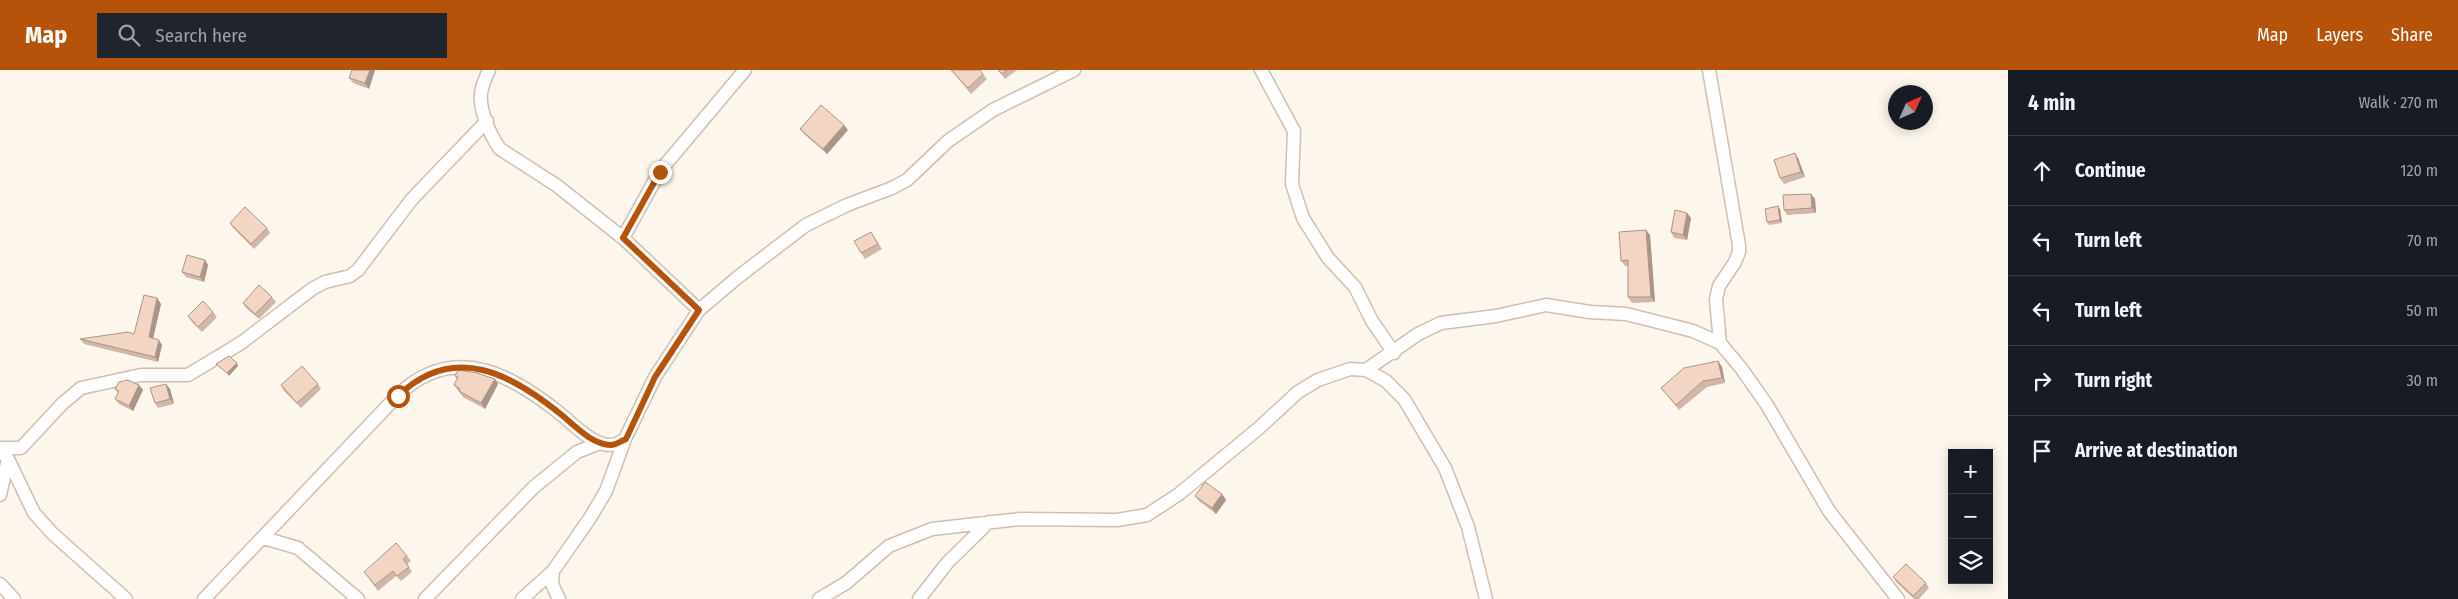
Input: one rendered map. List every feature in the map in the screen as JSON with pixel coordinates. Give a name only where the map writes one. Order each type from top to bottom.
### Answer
[{"type":"street","points":[[489,70],[481,94],[486,121],[494,141],[506,155],[556,184],[623,238],[699,310]]},
{"type":"street","points":[[623,238],[660,172],[746,70]]},
{"type":"street","points":[[522,599],[553,571],[576,542],[606,491],[626,439],[655,377],[699,310],[738,277],[806,225],[907,180],[948,141],[993,110],[1074,70]]},
{"type":"street","points":[[1261,70],[1294,131],[1292,184],[1304,218],[1328,258],[1355,286],[1372,321],[1394,353]]},
{"type":"street","points":[[1709,70],[1739,245],[1735,262],[1719,286],[1716,298],[1720,344]]},
{"type":"street","points":[[3,452],[21,448],[62,404],[82,388],[141,375],[188,375],[241,343],[312,289],[325,282],[350,276],[358,270],[412,199],[486,121]]},
{"type":"street","points":[[819,599],[846,583],[888,546],[932,529],[1020,519],[1117,520],[1148,515],[1179,494],[1259,428],[1298,392],[1318,380],[1338,372],[1366,370],[1394,353],[1418,334],[1442,323],[1496,316],[1546,305],[1590,312],[1626,314],[1693,331],[1720,344],[1741,368],[1782,428],[1829,511],[1898,599]]},
{"type":"street","points":[[204,599],[398,396],[412,382],[428,373],[445,369],[474,368],[490,370],[528,388],[584,433],[600,443],[612,445],[626,439]]},
{"type":"street","points":[[1366,370],[1386,381],[1404,399],[1445,468],[1468,527],[1486,599]]},
{"type":"street","points":[[425,599],[534,487],[578,452],[600,443]]},
{"type":"street","points":[[0,495],[3,452]]},
{"type":"street","points":[[3,452],[34,512],[53,534],[126,599]]},
{"type":"street","points":[[919,599],[948,562],[989,522]]},
{"type":"street","points":[[264,538],[298,548],[358,599]]},
{"type":"street","points":[[553,571],[552,584],[559,599]]},
{"type":"street","points":[[0,584],[14,599]]},
{"type":"building","points":[[352,70],[370,70],[365,83],[349,78]]},
{"type":"building","points":[[951,70],[980,70],[983,74],[968,88]]},
{"type":"building","points":[[998,70],[1007,70],[1002,74]]},
{"type":"building","points":[[821,105],[844,125],[823,149],[800,129]]},
{"type":"building","points":[[1795,153],[1801,172],[1780,178],[1774,160]]},
{"type":"building","points":[[1811,194],[1812,208],[1784,210],[1783,195]]},
{"type":"building","points":[[1778,206],[1780,220],[1767,222],[1765,209]]},
{"type":"building","points":[[245,207],[267,228],[251,244],[230,223]]},
{"type":"building","points":[[1675,210],[1687,213],[1683,235],[1671,232]]},
{"type":"building","points":[[1646,230],[1651,297],[1628,297],[1628,260],[1621,261],[1619,232]]},
{"type":"building","points":[[871,232],[878,244],[861,253],[854,241]]},
{"type":"building","points":[[187,255],[205,260],[200,277],[182,272]]},
{"type":"building","points":[[259,285],[272,297],[255,314],[243,303]]},
{"type":"building","points":[[144,295],[157,298],[149,337],[159,340],[155,357],[80,339],[128,332],[134,334]]},
{"type":"building","points":[[203,301],[213,312],[198,327],[188,316]]},
{"type":"building","points":[[229,356],[237,363],[227,373],[216,364]]},
{"type":"building","points":[[1718,361],[1722,378],[1703,381],[1676,405],[1661,388],[1684,368]]},
{"type":"building","points":[[302,366],[318,384],[297,403],[281,385]]},
{"type":"building","points":[[458,370],[477,373],[495,379],[481,403],[459,391],[460,389],[454,385],[458,377],[455,376]]},
{"type":"building","points":[[128,380],[139,385],[129,406],[115,399],[119,391],[115,389],[119,382]]},
{"type":"building","points":[[166,384],[170,399],[155,403],[150,388]]},
{"type":"building","points":[[1205,482],[1222,494],[1212,508],[1195,496]]},
{"type":"building","points":[[396,543],[407,556],[403,559],[409,567],[397,576],[393,571],[375,585],[364,572]]},
{"type":"building","points":[[1906,564],[1926,583],[1913,596],[1893,577]]},
{"type":"route","points":[[398,396],[412,382],[428,373],[458,368],[490,370],[528,388],[594,440],[612,445],[626,439],[655,377],[699,310],[623,238],[660,172]]}]
